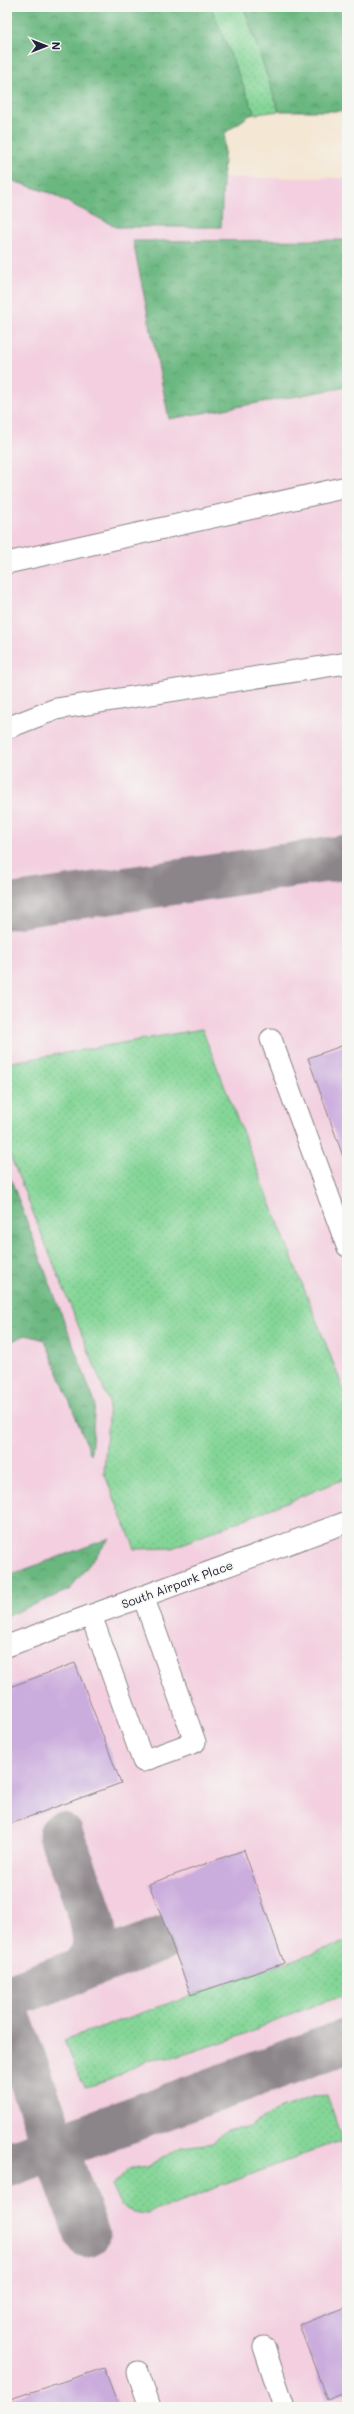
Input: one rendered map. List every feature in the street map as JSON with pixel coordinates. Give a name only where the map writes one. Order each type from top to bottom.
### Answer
[{"type":"street","points":[[7,563],[347,487]]},
{"type":"street","points":[[7,728],[56,709],[347,663]]},
{"type":"street","points":[[271,1039],[347,1246]]},
{"type":"street","name":"South Airpark Place","points":[[7,1646],[347,1522]]},
{"type":"street","points":[[91,1615],[143,1761],[196,1742],[143,1596]]},
{"type":"street","points":[[264,2347],[284,2407]]},
{"type":"street","points":[[138,2372],[150,2407]]},
{"type":"shaded area","points":[[7,177],[347,178],[347,2407],[7,2407]]},
{"type":"green space","points":[[7,7],[211,7],[254,112],[225,133],[221,227],[116,227],[50,193],[7,179]]},
{"type":"green space","points":[[210,7],[244,7],[279,111],[250,115]]},
{"type":"green space","points":[[244,7],[347,7],[347,111],[279,111]]},
{"type":"green space","points":[[347,240],[347,387],[169,419],[133,241]]},
{"type":"green space","points":[[202,1029],[347,1398],[347,1478],[172,1548],[135,1549],[104,1473],[109,1402],[7,1148],[7,1063]]},
{"type":"green space","points":[[7,1169],[95,1403],[91,1455],[45,1340],[26,1335],[7,1343]]},
{"type":"green space","points":[[110,1538],[69,1590],[7,1616],[7,1576]]},
{"type":"green space","points":[[347,1941],[347,1995],[315,2005],[232,2039],[179,2056],[145,2061],[104,2082],[85,2087],[75,2069],[64,2040]]},
{"type":"green space","points":[[327,2095],[342,2140],[147,2214],[133,2212],[124,2207],[118,2199],[112,2186],[126,2170],[147,2167],[181,2147],[213,2143],[226,2130],[247,2128],[281,2108],[315,2096]]},
{"type":"building","points":[[347,1044],[347,1162],[345,1162],[308,1058]]},
{"type":"building","points":[[75,1663],[121,1783],[7,1825],[7,1688]]},
{"type":"building","points":[[244,1850],[284,1963],[191,1995],[149,1884]]},
{"type":"building","points":[[347,2307],[347,2392],[327,2400],[299,2325]]},
{"type":"building","points":[[104,2368],[119,2407],[7,2407],[7,2400]]},
{"type":"taxiway","points":[[7,907],[347,857]]},
{"type":"taxiway","points":[[61,1835],[83,1892],[94,1937],[94,1949],[92,1956],[78,1971]]},
{"type":"taxiway","points":[[7,1997],[165,1938]]},
{"type":"taxiway","points":[[7,2013],[87,2235]]},
{"type":"taxiway","points":[[7,2165],[347,2041]]}]
